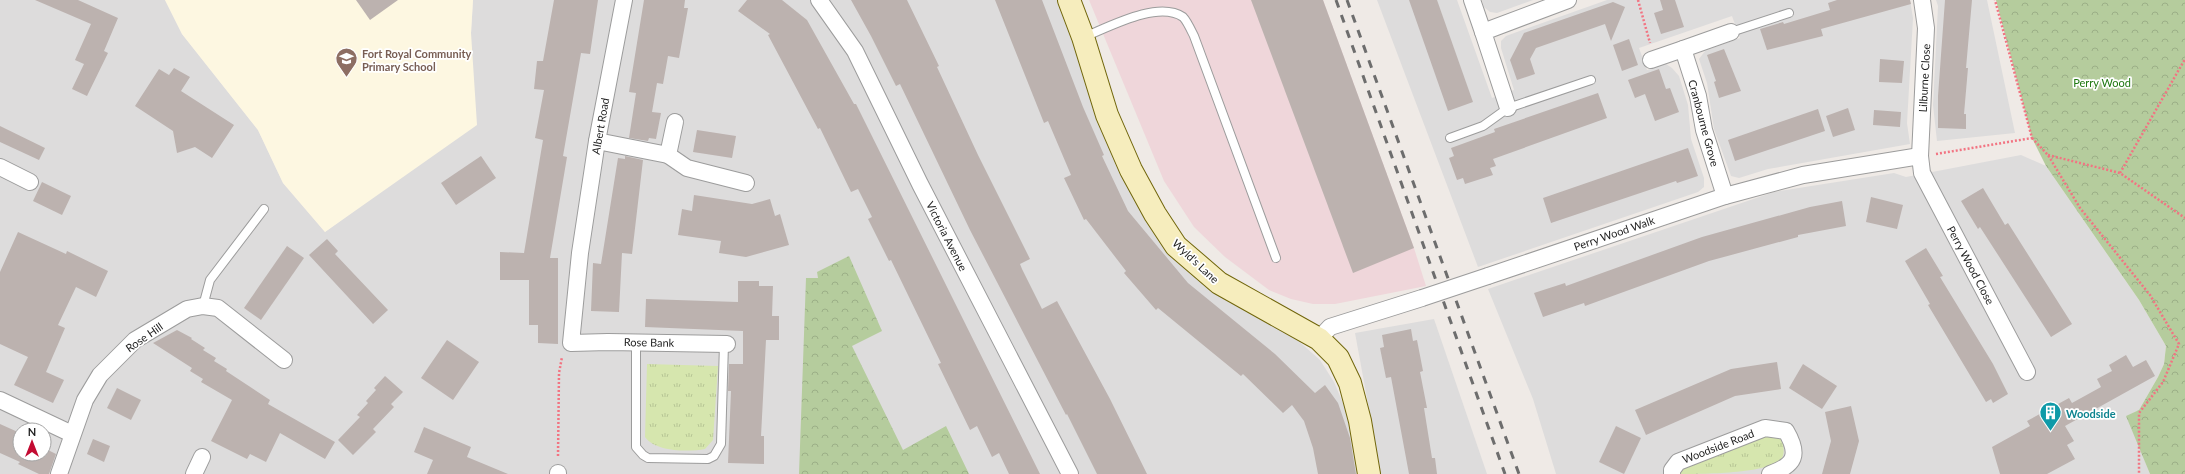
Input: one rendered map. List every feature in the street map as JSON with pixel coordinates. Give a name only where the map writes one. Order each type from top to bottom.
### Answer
[{"type":"main road","name":"Wyld's Lane","points":[[1069,0],[1083,37],[1107,115],[1131,170],[1155,214],[1176,246],[1219,283],[1319,339],[1338,358],[1350,383],[1360,421],[1369,474]]},
{"type":"street","name":"Albert Road","points":[[571,343],[580,253],[597,141],[624,0]]},
{"type":"street","name":"Victoria Avenue","points":[[819,0],[855,51],[924,192],[1070,474]]},
{"type":"street","points":[[1472,0],[1508,108]]},
{"type":"street","points":[[1483,32],[1568,0]]},
{"type":"street","name":"Lilburne Close","points":[[1920,156],[1926,28],[1922,0]]},
{"type":"street","points":[[1653,59],[1731,32]]},
{"type":"street","name":"Cranbourne Grove","points":[[1683,49],[1698,96],[1704,130],[1725,196]]},
{"type":"street","points":[[668,155],[675,122]]},
{"type":"street","points":[[597,141],[668,155],[687,168],[746,184]]},
{"type":"street","name":"Perry Wood Walk","points":[[1319,339],[1330,327],[1422,298],[1725,196],[1804,174],[1920,156]]},
{"type":"street","name":"Perry Wood Close","points":[[1920,156],[1922,173],[2027,372]]},
{"type":"street","points":[[0,167],[30,182]]},
{"type":"street","name":"Rose Hill","points":[[59,474],[85,400],[100,375],[135,340],[187,309],[203,306],[218,308],[284,360]]},
{"type":"street","name":"Rose Bank","points":[[571,343],[636,342],[725,344]]},
{"type":"street","points":[[0,400],[72,434]]},
{"type":"street","name":"Woodside Road","points":[[1672,474],[1672,470],[1678,462],[1764,428],[1786,431],[1792,441],[1794,452],[1792,460],[1787,468],[1770,474]]},
{"type":"street","points":[[194,474],[202,457]]},
{"type":"lane","points":[[1083,37],[1151,12],[1168,12],[1184,18],[1194,36],[1276,258]]},
{"type":"lane","points":[[1731,32],[1789,13]]},
{"type":"lane","points":[[1450,138],[1483,126],[1508,108],[1591,80]]},
{"type":"lane","points":[[203,306],[210,280],[264,209]]},
{"type":"lane","points":[[636,342],[636,447],[643,456],[648,458],[708,459],[714,456],[721,444],[725,344]]},
{"type":"path","points":[[1638,0],[1653,59]]},
{"type":"path","points":[[1995,0],[2032,138],[2048,155],[2080,208],[2150,295],[2179,344],[2163,382],[2139,413],[2139,474]]},
{"type":"path","points":[[2120,173],[2185,59]]},
{"type":"path","points":[[1920,156],[2032,138]]},
{"type":"path","points":[[2048,155],[2120,173],[2185,218]]},
{"type":"path","points":[[558,474],[560,368],[564,352],[571,343]]},
{"type":"shaded area","points":[[0,0],[165,0],[182,34],[258,130],[283,183],[325,232],[365,203],[471,33],[473,0],[1057,0],[1116,158],[1136,198],[1320,360],[1334,382],[1346,410],[1360,474],[0,474]]},
{"type":"shaded area","name":"Fort Royal Community Primary School","points":[[165,0],[473,0],[471,33],[477,125],[325,232],[283,183],[258,130],[182,34]]},
{"type":"shaded area","points":[[1089,0],[1323,0],[1414,248],[1426,286],[1335,304],[1313,304],[1291,299],[1269,290],[1225,257],[1194,227],[1164,181]]},
{"type":"shaded area","points":[[1377,0],[1457,0],[1492,98],[1514,90],[1501,48],[1501,41],[1506,36],[1607,0],[1910,0],[1913,18],[1907,123],[1910,144],[1768,169],[1739,178],[1731,176],[1714,129],[1707,83],[1699,59],[1705,51],[1740,38],[1732,16],[1639,48],[1647,70],[1666,64],[1679,76],[1688,105],[1691,139],[1704,178],[1704,187],[1698,192],[1478,267]]},
{"type":"shaded area","points":[[1482,0],[1533,0],[1497,13],[1490,12],[1484,7]]},
{"type":"shaded area","points":[[1936,0],[1987,0],[2015,133],[1937,141],[1933,105],[1938,6]]},
{"type":"shaded area","points":[[2021,155],[2046,166],[2139,300],[2166,346],[2164,364],[2158,377],[2139,410],[2127,416],[2150,474],[1556,474],[1533,399],[1488,289],[1774,192],[1894,173],[1906,177]]},
{"type":"shaded area","points":[[1434,319],[1487,474],[1381,474],[1355,333]]},
{"type":"green space","name":"Perry Wood","points":[[1996,0],[2185,0],[2185,474],[2150,474],[2126,416],[2139,410],[2158,377],[2164,364],[2166,346],[2139,300],[2046,166],[2032,138]]},
{"type":"green space","points":[[849,256],[882,331],[852,346],[903,450],[946,426],[969,474],[799,474],[806,278],[818,278],[817,272]]},
{"type":"green space","points":[[647,364],[718,366],[713,440],[705,449],[673,450],[656,446],[645,437]]},
{"type":"green space","points":[[1774,433],[1783,440],[1784,449],[1782,458],[1776,463],[1750,470],[1733,472],[1676,474],[1681,466]]},
{"type":"building","points":[[35,0],[78,0],[118,18],[104,51],[108,53],[87,96],[72,89],[84,64],[75,60],[91,24]]},
{"type":"building","points":[[356,0],[398,0],[370,20]]},
{"type":"building","points":[[554,0],[598,0],[590,54],[581,53],[563,156],[567,157],[550,258],[558,258],[558,344],[538,343],[538,325],[529,325],[529,280],[500,280],[500,252],[524,253],[543,140],[535,138],[544,90],[534,89],[537,61],[543,61]]},
{"type":"building","points":[[644,0],[685,0],[684,8],[688,8],[679,58],[668,56],[663,84],[657,83],[652,112],[661,113],[656,139],[649,138],[648,141],[629,138],[636,93],[629,92]]},
{"type":"building","points":[[747,0],[782,0],[807,20],[854,104],[856,104],[1040,474],[1009,474],[999,453],[992,457],[977,426],[970,430],[938,364],[941,363],[891,260],[889,261],[868,219],[872,217],[858,189],[851,192],[820,128],[818,129],[768,35],[770,34],[738,11]]},
{"type":"building","points":[[851,0],[907,0],[939,66],[937,67],[978,155],[1030,259],[1020,264],[1042,309],[1057,301],[1110,399],[1147,474],[1097,474],[970,230],[900,84],[896,86]]},
{"type":"building","points":[[995,0],[1042,0],[1083,107],[1104,155],[1102,156],[1128,211],[1188,283],[1275,354],[1315,393],[1325,385],[1338,403],[1350,438],[1356,474],[1318,474],[1313,448],[1304,421],[1292,405],[1283,413],[1243,374],[1241,376],[1158,308],[1156,310],[1124,273],[1126,271],[1086,219],[1084,220],[1064,178],[1071,175],[1048,121],[1044,123]]},
{"type":"building","points":[[1251,0],[1323,0],[1414,248],[1353,273]]},
{"type":"building","points":[[1409,0],[1437,0],[1473,102],[1448,111]]},
{"type":"building","points":[[1660,0],[1675,0],[1684,27],[1661,34],[1654,13],[1663,10]]},
{"type":"building","points":[[1837,0],[1910,0],[1911,4],[1821,29],[1823,36],[1767,50],[1760,29],[1783,22],[1784,24],[1830,10],[1828,3]]},
{"type":"building","points":[[1945,0],[1972,0],[1966,68],[1968,68],[1964,114],[1966,114],[1966,129],[1938,128],[1938,96]]},
{"type":"building","points":[[1613,2],[1625,7],[1611,41],[1605,24],[1536,48],[1530,59],[1535,74],[1517,80],[1510,60],[1524,33]]},
{"type":"building","points":[[1629,39],[1638,65],[1622,71],[1613,45]]},
{"type":"building","points":[[1724,49],[1741,91],[1719,98],[1714,82],[1716,81],[1707,55]]},
{"type":"building","points":[[1880,59],[1904,61],[1902,83],[1879,82]]},
{"type":"building","points":[[174,68],[190,77],[181,91],[234,125],[212,158],[195,147],[177,153],[173,131],[135,106],[159,69],[169,75]]},
{"type":"building","points":[[1659,69],[1666,89],[1670,88],[1679,112],[1655,121],[1645,94],[1635,98],[1628,80]]},
{"type":"building","points":[[1598,93],[1607,118],[1493,159],[1496,166],[1490,168],[1493,175],[1465,184],[1463,178],[1457,180],[1449,158],[1454,156],[1451,148],[1495,132],[1494,129]]},
{"type":"building","points":[[1848,108],[1855,130],[1833,137],[1826,116]]},
{"type":"building","points":[[1818,109],[1825,131],[1735,161],[1728,140]]},
{"type":"building","points":[[1874,110],[1901,112],[1900,127],[1873,125]]},
{"type":"building","points":[[0,126],[45,148],[39,160],[0,142]]},
{"type":"building","points":[[697,130],[736,136],[732,158],[693,152]]},
{"type":"building","points":[[1688,148],[1698,176],[1677,183],[1676,181],[1551,223],[1543,198]]},
{"type":"building","points":[[481,156],[496,178],[456,205],[441,183]]},
{"type":"building","points":[[625,156],[643,160],[632,254],[622,253],[619,312],[591,311],[593,263],[601,264],[618,158],[625,159]]},
{"type":"building","points":[[42,182],[71,196],[62,215],[33,201]]},
{"type":"building","points":[[1983,188],[2005,225],[2008,223],[2072,324],[2051,337],[1980,227],[1978,229],[1961,201]]},
{"type":"building","points":[[694,195],[752,204],[770,199],[775,216],[780,214],[789,245],[746,257],[719,253],[721,241],[678,235],[682,209],[692,211]]},
{"type":"building","points":[[1871,197],[1903,205],[1897,229],[1866,222]]},
{"type":"building","points":[[1842,201],[1846,226],[1798,235],[1798,237],[1709,261],[1585,306],[1584,303],[1543,317],[1534,293],[1565,283],[1566,286],[1702,237],[1810,207]]},
{"type":"building","points":[[18,232],[66,254],[67,251],[108,271],[96,297],[76,287],[58,325],[65,328],[46,372],[64,380],[53,403],[14,385],[28,357],[0,344],[0,272]]},
{"type":"building","points":[[327,239],[338,251],[335,254],[388,310],[373,324],[309,255]]},
{"type":"building","points":[[287,246],[304,258],[261,320],[244,308]]},
{"type":"building","points":[[1926,248],[1943,276],[1940,277],[1993,364],[2008,394],[1993,403],[1991,399],[1986,402],[1928,305],[1930,304],[1905,261]]},
{"type":"building","points":[[738,281],[759,281],[759,286],[773,286],[772,316],[779,316],[779,340],[766,340],[761,436],[764,436],[764,464],[728,463],[731,391],[728,391],[729,364],[743,364],[743,331],[645,327],[646,299],[738,302]]},
{"type":"building","points":[[1411,329],[1413,341],[1417,340],[1423,371],[1420,372],[1427,408],[1424,408],[1432,458],[1435,458],[1437,474],[1409,474],[1391,377],[1386,378],[1380,348],[1384,347],[1382,335]]},
{"type":"building","points":[[177,330],[192,338],[191,339],[205,348],[203,350],[216,358],[214,361],[227,369],[226,371],[270,400],[268,404],[335,442],[325,459],[280,433],[266,462],[250,454],[247,459],[211,441],[232,400],[201,382],[203,379],[190,371],[192,368],[153,343]]},
{"type":"building","points":[[447,340],[479,362],[453,400],[421,378]]},
{"type":"building","points":[[2126,355],[2133,367],[2146,360],[2155,376],[2065,426],[2074,441],[2067,445],[2075,459],[2047,474],[2000,474],[1992,447],[2030,426],[2027,421],[2069,398],[2072,403],[2101,387],[2097,379],[2112,371],[2109,365]]},
{"type":"building","points":[[1777,362],[1781,389],[1735,396],[1646,435],[1635,410],[1731,369]]},
{"type":"building","points":[[1803,364],[1837,386],[1822,409],[1789,388]]},
{"type":"building","points":[[385,376],[403,392],[391,404],[394,407],[373,429],[376,432],[353,455],[338,440],[360,417],[357,415],[368,403],[366,401],[376,390],[374,388]]},
{"type":"building","points":[[117,388],[141,400],[131,420],[107,408]]},
{"type":"building","points":[[1851,406],[1859,441],[1850,474],[1822,474],[1831,441],[1825,412]]},
{"type":"building","points":[[0,424],[12,429],[12,458],[0,453]]},
{"type":"building","points":[[1616,426],[1641,438],[1624,474],[1599,462]]},
{"type":"building","points":[[424,427],[471,447],[467,457],[508,474],[427,474],[433,460],[414,452]]},
{"type":"building","points":[[93,439],[110,446],[104,462],[87,454]]},
{"type":"building","points":[[52,452],[56,454],[49,474],[39,474],[18,464],[20,462],[52,462]]},
{"type":"railway","points":[[1336,0],[1505,474]]},
{"type":"railway","points":[[1347,0],[1519,474]]},
{"type":"place","name":"Fort Royal Community Primary School","points":[[346,78]]},
{"type":"place","name":"Woodside","points":[[2051,432]]}]
